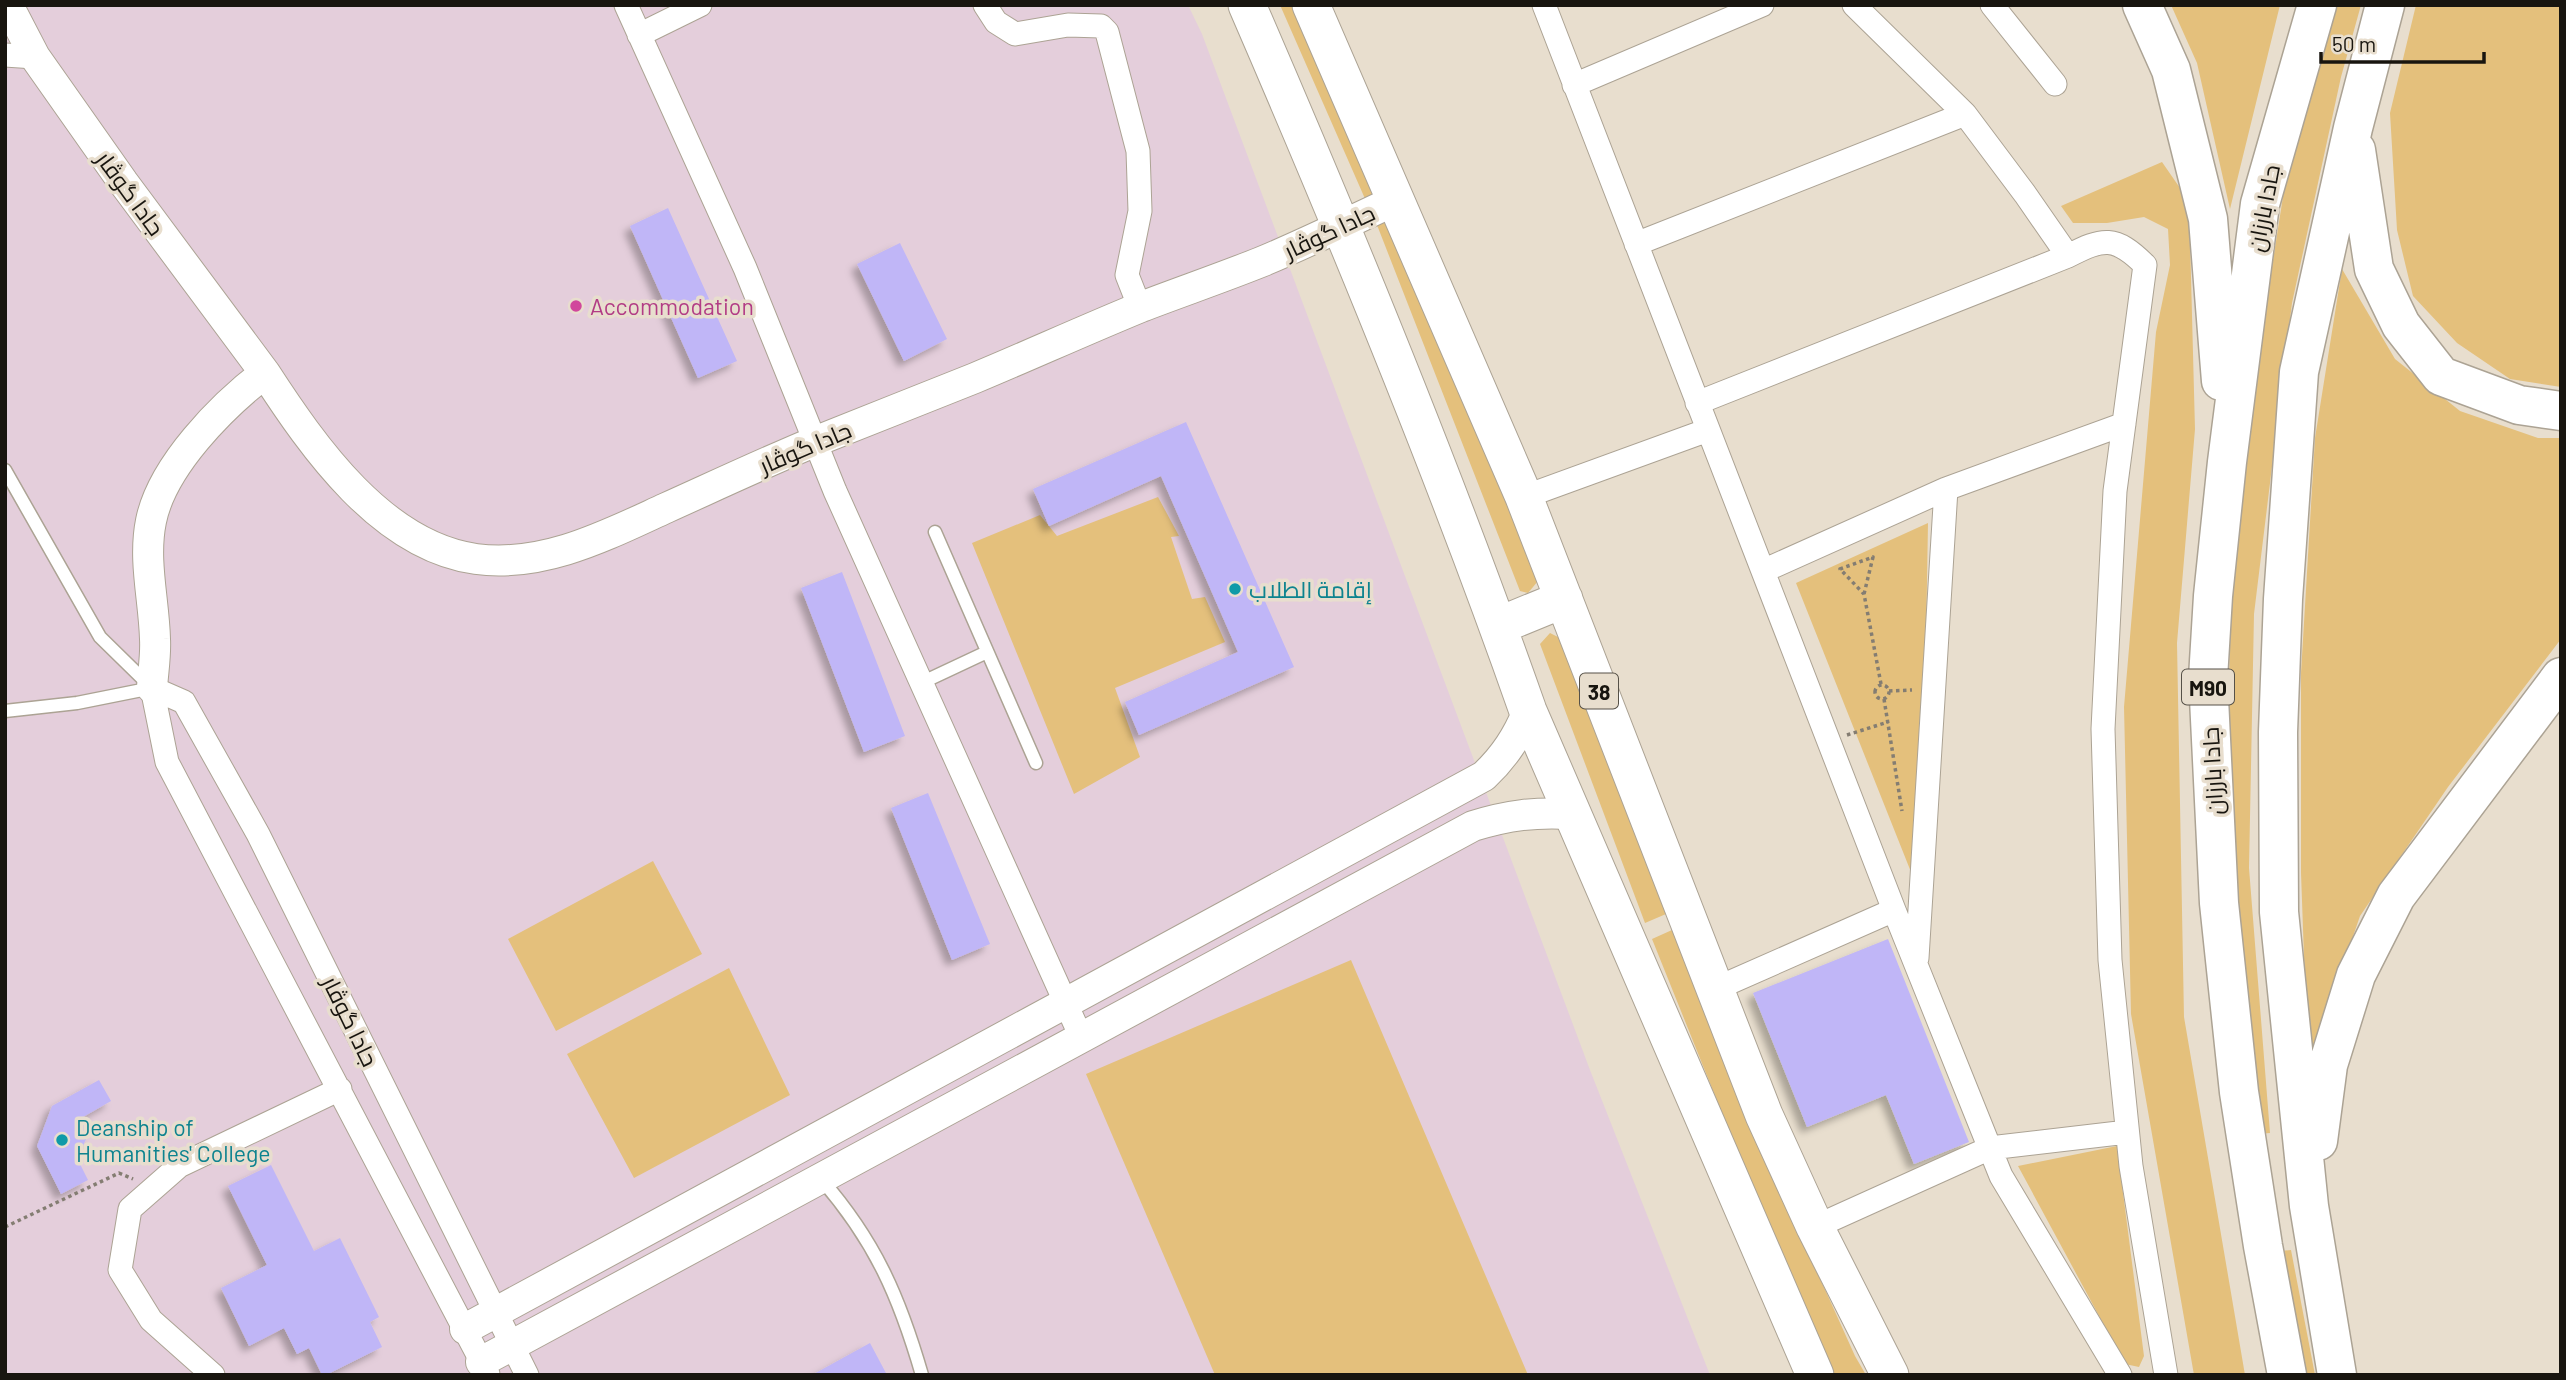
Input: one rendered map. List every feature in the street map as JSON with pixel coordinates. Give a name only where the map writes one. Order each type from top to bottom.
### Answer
[{"type":"highway","points":[[2142,5],[2171,70],[2207,219],[2227,462]]},
{"type":"highway","name":"جادا بارزان","points":[[2286,1370],[2239,1092],[2219,903],[2208,678],[2213,596],[2227,462],[2260,204],[2317,5]]},
{"type":"highway","points":[[2337,1375],[2309,1206],[2279,912],[2278,732],[2283,599],[2299,372],[2353,128],[2385,5]]},
{"type":"highway","points":[[2353,128],[2374,269],[2401,325],[2441,376],[2519,405],[2561,411]]},
{"type":"highway","points":[[2309,1206],[2328,1065],[2356,975],[2396,896],[2561,677]]},
{"type":"main road","points":[[1247,5],[1342,225],[1498,626],[1528,711],[1807,1366]]},
{"type":"main road","name":"38","points":[[1311,5],[1524,497],[1764,1115],[1815,1227],[1890,1375]]},
{"type":"main road","points":[[1498,626],[1564,599]]},
{"type":"street","name":"جادا گوڤار","points":[[8,5],[35,57],[123,182],[321,451],[366,502],[414,537],[453,554],[474,559],[518,559],[589,542],[816,441],[1140,308],[1261,262],[1396,200]]},
{"type":"street","points":[[626,5],[745,268],[835,491],[1081,1037]]},
{"type":"street","points":[[639,35],[700,5]]},
{"type":"street","points":[[985,5],[996,22],[1015,34],[1068,24],[1101,26],[1107,32],[1138,150],[1140,211],[1127,275],[1140,308]]},
{"type":"street","points":[[1544,5],[1894,910],[2001,1175],[2120,1375]]},
{"type":"street","points":[[1574,85],[1762,5]]},
{"type":"street","points":[[1854,5],[1965,114],[2068,256]]},
{"type":"street","points":[[1992,5],[2054,84]]},
{"type":"street","points":[[5,55],[35,57]]},
{"type":"street","points":[[1636,244],[1965,114]]},
{"type":"street","points":[[1698,402],[2068,256],[2094,243],[2109,241],[2133,253],[2145,265],[2115,491],[2103,729],[2110,960],[2131,1166],[2166,1375]]},
{"type":"street","name":"جادا گوڤار","points":[[265,373],[237,394],[184,454],[165,484],[151,520],[148,564],[155,641],[152,688],[167,762],[485,1368]]},
{"type":"street","points":[[1763,571],[1946,489],[2124,424]]},
{"type":"street","points":[[1524,497],[1708,430]]},
{"type":"street","points":[[1916,966],[1946,489]]},
{"type":"street","name":"جادا گوڤار","points":[[152,688],[184,702],[258,834],[527,1375]]},
{"type":"street","points":[[465,1329],[1484,776],[1503,758],[1518,736],[1528,711]]},
{"type":"street","points":[[1454,793],[1474,825]]},
{"type":"street","points":[[485,1368],[511,1347],[1474,825],[1508,816],[1571,814]]},
{"type":"street","points":[[1715,989],[1894,910]]},
{"type":"street","points":[[213,1375],[151,1320],[120,1270],[130,1209],[179,1166],[340,1089]]},
{"type":"street","points":[[1815,1227],[1990,1148],[2127,1132]]},
{"type":"lane","points":[[5,470],[100,637],[152,688]]},
{"type":"lane","points":[[935,532],[1036,763]]},
{"type":"lane","points":[[921,683],[987,652]]},
{"type":"lane","points":[[5,711],[77,703],[152,688]]},
{"type":"lane","points":[[820,1178],[858,1223],[878,1257],[899,1304],[922,1375]]},
{"type":"path","points":[[1864,594],[1840,569],[1873,556],[1864,594],[1881,684]]},
{"type":"path","points":[[1881,684],[1886,685],[1889,691],[1884,699]]},
{"type":"path","points":[[1881,684],[1874,693],[1884,699]]},
{"type":"path","points":[[1889,691],[1919,690]]},
{"type":"path","points":[[1884,699],[1903,817]]},
{"type":"path","points":[[1829,741],[1888,722]]},
{"type":"path","points":[[5,1227],[119,1173],[153,1189]]},
{"type":"shaded area","points":[[5,5],[1188,5],[1202,34],[1590,1070],[1710,1375],[5,1375]]},
{"type":"shaded area","points":[[1280,5],[1304,5],[1387,189],[1366,201]]},
{"type":"shaded area","points":[[2171,5],[2280,5],[2230,209],[2197,63]]},
{"type":"shaded area","points":[[2334,5],[2361,5],[2341,77],[2292,303],[2254,614],[2249,868],[2270,1133],[2258,1134],[2227,901],[2230,603],[2246,432],[2285,184]]},
{"type":"shaded area","points":[[2416,5],[2561,5],[2561,387],[2510,379],[2457,343],[2413,296],[2397,230],[2390,113]]},
{"type":"shaded area","points":[[2162,162],[2189,201],[2195,429],[2177,643],[2184,1017],[2245,1375],[2194,1375],[2131,1014],[2124,707],[2156,332],[2170,265],[2168,229],[2144,217],[2107,223],[2073,223],[2061,206]]},
{"type":"shaded area","points":[[1397,217],[1538,581],[1528,593],[1520,591],[1377,225]]},
{"type":"shaded area","points":[[2342,269],[2395,359],[2460,411],[2538,438],[2561,438],[2561,639],[2448,787],[2360,916],[2308,1068],[2301,873],[2301,673],[2315,438]]},
{"type":"shaded area","points":[[1158,497],[1179,536],[1171,537],[1192,599],[1205,597],[1225,642],[1115,688],[1140,757],[1074,794],[972,543],[1040,515],[1057,536]]},
{"type":"shaded area","points":[[1928,523],[1922,873],[1911,872],[1796,583]]},
{"type":"shaded area","points":[[1550,633],[1562,639],[1666,914],[1645,923],[1540,644]]},
{"type":"shaded area","points":[[653,861],[702,954],[556,1031],[508,939]]},
{"type":"shaded area","points":[[1672,930],[1736,1092],[1866,1375],[1835,1375],[1767,1225],[1652,939]]},
{"type":"shaded area","points":[[1351,960],[1528,1375],[1215,1375],[1086,1074]]},
{"type":"shaded area","points":[[729,968],[790,1095],[634,1178],[567,1054]]},
{"type":"shaded area","points":[[2117,1146],[2144,1356],[2139,1367],[2125,1364],[2018,1166]]},
{"type":"shaded area","points":[[2291,1250],[2315,1375],[2300,1375],[2279,1251]]},
{"type":"building","points":[[668,208],[737,361],[698,378],[630,226]]},
{"type":"building","points":[[900,243],[947,339],[904,361],[857,264]]},
{"type":"building","name":"إقامة الطلاب","points":[[1186,422],[1294,667],[1139,735],[1125,702],[1238,652],[1161,476],[1049,526],[1033,489]]},
{"type":"building","points":[[842,572],[905,736],[864,752],[801,588]]},
{"type":"building","points":[[928,793],[990,944],[952,960],[891,808]]},
{"type":"building","points":[[1888,939],[1969,1142],[1914,1164],[1886,1095],[1807,1127],[1753,993]]},
{"type":"building","name":"Deanship of Humanities' College","points":[[99,1080],[111,1101],[83,1117],[88,1135],[77,1158],[88,1180],[61,1194],[37,1146],[52,1106]]},
{"type":"building","points":[[271,1165],[314,1251],[340,1238],[379,1317],[370,1322],[382,1347],[326,1375],[322,1375],[309,1348],[297,1354],[284,1328],[249,1346],[221,1288],[267,1265],[228,1186]]},
{"type":"building","points":[[870,1343],[887,1375],[812,1375]]},
{"type":"place","name":"Accommodation","points":[[576,306]]},
{"type":"place","name":"إقامة الطلاب","points":[[1235,589]]},
{"type":"place","name":"Deanship of Humanities' College","points":[[62,1140]]}]
